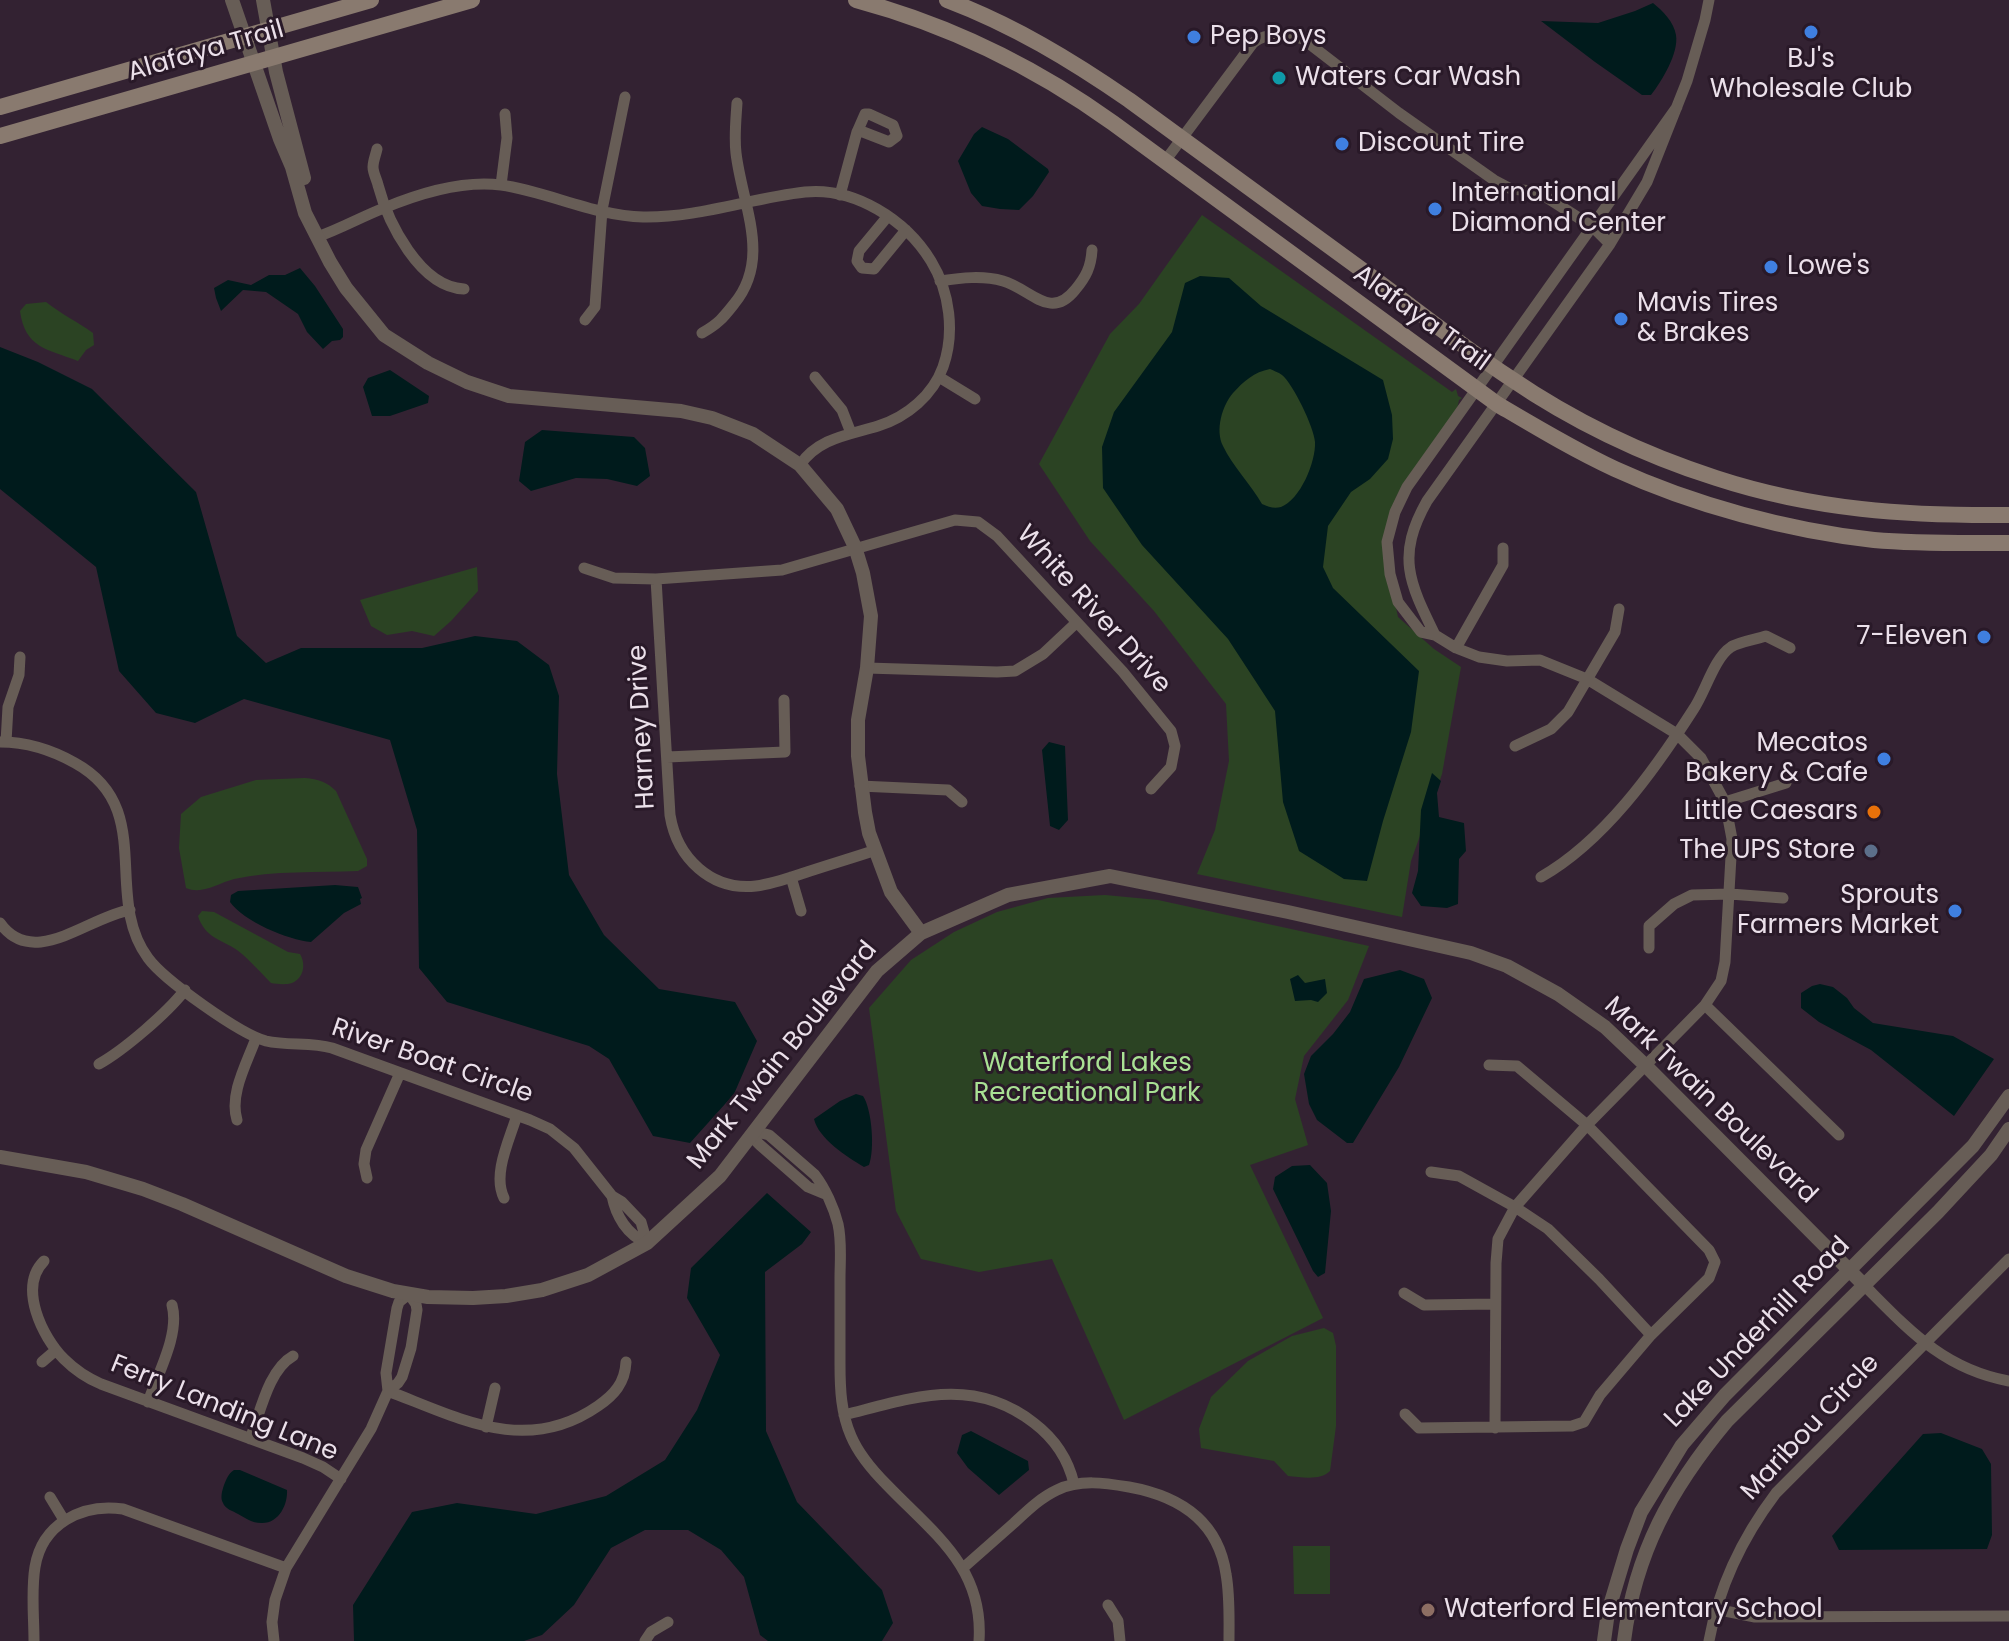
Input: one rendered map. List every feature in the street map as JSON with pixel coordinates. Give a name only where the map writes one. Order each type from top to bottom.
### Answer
[{"type":"main road","name":"Alafaya Trail","points":[[0,107],[371,0]]},
{"type":"main road","name":"Alafaya Trail","points":[[0,136],[472,0]]},
{"type":"main road","name":"Alafaya Trail","points":[[856,0],[942,28],[1031,70],[1087,105],[1497,404],[1554,438],[1618,470],[1684,496],[1787,526],[1875,540],[2009,543]]},
{"type":"main road","name":"Alafaya Trail","points":[[947,0],[1014,29],[1072,62],[1512,380],[1644,451],[1716,478],[1791,498],[1881,512],[2009,515]]},
{"type":"main road","points":[[1751,515],[1776,510],[1785,506],[1791,498]]},
{"type":"street","points":[[232,0],[292,167],[305,213],[346,288],[384,335],[454,376],[509,396],[681,411],[712,418],[753,434],[800,465],[837,509],[855,547],[871,616],[867,668],[858,720],[860,786],[869,833],[891,892],[921,933]]},
{"type":"street","points":[[263,0],[317,237]]},
{"type":"street","points":[[1435,635],[1413,590],[1408,560],[1415,522],[1610,244],[1647,182],[1695,58],[1709,0]]},
{"type":"street","points":[[1165,161],[1253,43],[1261,37],[1289,35],[1303,39],[1399,113],[1494,180],[1511,189],[1532,191],[1546,197],[1593,227],[1610,244]]},
{"type":"street","points":[[585,320],[595,307],[602,210],[625,97]]},
{"type":"street","points":[[702,333],[718,323],[744,292],[753,266],[753,243],[735,151],[737,103]]},
{"type":"street","points":[[1495,1428],[1498,1239],[1515,1207],[1587,1125],[1705,1005],[1721,981],[1725,962],[1732,839],[1725,802],[1701,758],[1677,734],[1587,679],[1540,660],[1507,661],[1479,657],[1435,635],[1421,632],[1398,602],[1390,574],[1387,542],[1395,512],[1407,487],[1677,107]]},
{"type":"street","points":[[501,185],[507,138],[505,114]]},
{"type":"street","points":[[840,195],[858,130],[865,114],[893,125],[897,136],[889,142],[858,130]]},
{"type":"street","points":[[377,149],[373,167],[384,208],[405,248],[447,286],[464,289]]},
{"type":"street","points":[[317,237],[384,208],[438,190],[472,185],[501,185],[642,217],[675,215],[807,192],[840,195],[869,205],[906,230],[933,264],[949,315],[948,349],[939,377],[924,398],[895,420],[826,441],[807,454],[800,465]]},
{"type":"street","points":[[888,216],[859,251],[857,261],[862,268],[874,269],[906,230]]},
{"type":"street","points":[[940,281],[973,277],[1001,280],[1051,305],[1063,302],[1083,280],[1091,267],[1092,250]]},
{"type":"street","points":[[815,377],[842,410],[851,433]]},
{"type":"street","points":[[939,377],[975,399]]},
{"type":"street","name":"White River Drive","points":[[584,568],[614,578],[656,579],[782,570],[955,520],[978,522],[997,536],[1123,672],[1171,731],[1175,746],[1171,767],[1151,789]]},
{"type":"street","points":[[1456,648],[1503,565],[1503,548]]},
{"type":"street","name":"Harney Drive","points":[[656,579],[670,815],[672,829],[684,852],[699,870],[713,879],[738,886],[766,884],[876,850]]},
{"type":"street","points":[[1515,746],[1551,729],[1568,712],[1615,632],[1619,609]]},
{"type":"street","points":[[867,668],[1015,671],[1043,654],[1076,623]]},
{"type":"street","points":[[1541,877],[1560,866],[1627,802],[1696,706],[1715,666],[1731,647],[1766,636],[1790,648]]},
{"type":"street","points":[[3,742],[8,707],[19,675],[20,657]]},
{"type":"street","points":[[667,757],[785,752],[784,700]]},
{"type":"street","name":"River Boat Circle","points":[[3,742],[35,746],[67,758],[97,777],[110,793],[121,822],[130,910],[136,937],[158,970],[233,1026],[256,1038],[325,1046],[550,1129],[581,1156],[612,1196],[618,1214],[631,1234],[647,1243]]},
{"type":"street","points":[[1725,802],[1786,783]]},
{"type":"street","points":[[860,786],[948,790],[962,802]]},
{"type":"street","name":"Mark Twain Boulevard","points":[[0,1157],[86,1172],[143,1189],[381,1288],[409,1294],[473,1298],[542,1290],[588,1275],[647,1243],[720,1176],[877,971],[921,933],[1008,895],[1110,876],[1471,953],[1507,966],[1558,994],[1605,1027],[1850,1271]]},
{"type":"street","points":[[791,877],[801,911]]},
{"type":"street","points":[[1649,948],[1649,926],[1674,904],[1692,895],[1783,898]]},
{"type":"street","points":[[0,923],[16,939],[36,944],[111,914],[130,910]]},
{"type":"street","points":[[99,1064],[169,1008],[185,990]]},
{"type":"street","points":[[1705,1005],[1839,1135]]},
{"type":"street","points":[[237,1120],[234,1105],[236,1094],[256,1038]]},
{"type":"street","points":[[1405,1414],[1419,1428],[1572,1426],[1584,1422],[1600,1395],[1651,1335],[1709,1278],[1715,1262],[1709,1250],[1587,1125],[1517,1066],[1489,1065]]},
{"type":"street","points":[[367,1178],[364,1164],[366,1150],[400,1073]]},
{"type":"street","name":"Lake Underhill Road","points":[[1604,1641],[1608,1612],[1641,1512],[1682,1445],[1725,1395],[1973,1146],[2009,1096]]},
{"type":"street","points":[[504,1198],[500,1173],[517,1115]]},
{"type":"street","name":"Lake Underhill Road","points":[[1624,1641],[1653,1533],[1692,1464],[1727,1421],[1938,1212],[1991,1155],[2009,1129]]},
{"type":"street","points":[[754,1131],[760,1145],[808,1187],[825,1194],[835,1214],[840,1241],[840,1393],[850,1435],[865,1461],[963,1568],[976,1596],[979,1641]]},
{"type":"street","points":[[1431,1172],[1459,1176],[1548,1229],[1651,1335]]},
{"type":"street","name":"Maribou Circle","points":[[1709,1641],[1724,1582],[1743,1543],[1776,1493],[2009,1259]]},
{"type":"street","name":"Ferry Landing Lane","points":[[44,1261],[36,1272],[34,1295],[41,1323],[56,1350],[71,1366],[93,1381],[303,1458],[341,1479]]},
{"type":"street","points":[[1850,1271],[1924,1343],[1973,1372],[2009,1381]]},
{"type":"street","points":[[1404,1293],[1424,1305],[1495,1304]]},
{"type":"street","points":[[274,1641],[272,1622],[275,1600],[286,1568],[378,1416],[388,1391],[386,1373],[397,1308],[409,1294],[417,1310],[411,1348],[402,1377],[388,1391]]},
{"type":"street","points":[[148,1402],[173,1333],[175,1318],[172,1305]]},
{"type":"street","points":[[42,1362],[56,1350]]},
{"type":"street","points":[[250,1439],[274,1375],[281,1364],[293,1356]]},
{"type":"street","points":[[388,1391],[486,1427],[529,1431],[558,1426],[605,1401],[625,1376],[626,1362]]},
{"type":"street","points":[[486,1427],[495,1388]]},
{"type":"street","points":[[844,1415],[931,1394],[963,1393],[984,1397],[1018,1411],[1045,1432],[1068,1461],[1074,1484]]},
{"type":"street","points":[[963,1568],[1042,1499],[1057,1490],[1074,1484],[1101,1483],[1156,1493],[1180,1504],[1202,1522],[1219,1549],[1226,1571],[1229,1641]]},
{"type":"street","points":[[50,1497],[64,1520]]},
{"type":"street","points":[[34,1641],[36,1559],[48,1535],[64,1520],[87,1510],[105,1507],[123,1509],[286,1568]]},
{"type":"street","points":[[1108,1605],[1118,1621],[1120,1641]]},
{"type":"street","points":[[1715,1609],[1755,1617],[2009,1616]]},
{"type":"street","points":[[645,1641],[651,1632],[668,1622]]},
{"type":"green space","points":[[1202,215],[1452,392],[1456,389],[1462,398],[1456,414],[1397,495],[1382,543],[1398,617],[1434,649],[1461,667],[1442,774],[1411,861],[1402,917],[1197,874],[1215,830],[1229,761],[1226,704],[1154,611],[1090,541],[1039,464],[1110,334],[1139,304]]},
{"type":"green space","points":[[46,302],[93,333],[94,345],[78,361],[47,350],[27,333],[20,311],[26,304]]},
{"type":"green space","points":[[477,567],[478,591],[434,636],[412,631],[387,635],[371,626],[360,600]]},
{"type":"green space","points":[[305,778],[322,782],[336,791],[367,859],[367,866],[358,871],[264,874],[234,879],[204,889],[186,888],[179,848],[181,814],[201,797],[256,780]]},
{"type":"green space","name":"Waterford Lakes Recreational Park","points":[[1105,895],[1158,900],[1369,946],[1348,1000],[1304,1056],[1295,1099],[1308,1145],[1250,1165],[1323,1318],[1124,1420],[1052,1259],[979,1272],[921,1259],[896,1211],[869,1008],[911,960],[954,932],[997,912],[1048,898]]},
{"type":"green space","points":[[202,911],[214,912],[288,952],[300,954],[303,966],[299,978],[290,984],[271,983],[242,954],[205,929],[198,916]]},
{"type":"green space","points":[[1324,1328],[1333,1333],[1336,1346],[1336,1426],[1330,1471],[1316,1477],[1288,1476],[1274,1461],[1201,1448],[1199,1429],[1211,1397],[1248,1361],[1292,1336]]},
{"type":"green space","points":[[1293,1546],[1330,1546],[1330,1594],[1294,1594]]},
{"type":"shaded area","points":[[1653,3],[1670,21],[1676,42],[1669,66],[1651,95],[1642,95],[1541,21],[1598,23]]},
{"type":"shaded area","points":[[982,127],[1008,139],[1048,169],[1033,196],[1019,210],[982,206],[971,193],[958,161],[974,134]]},
{"type":"shaded area","points":[[300,268],[343,329],[340,340],[332,341],[323,349],[307,332],[298,314],[266,292],[243,290],[221,311],[214,288],[228,280],[251,285],[269,275],[285,275]]},
{"type":"shaded area","points":[[1200,276],[1229,278],[1261,306],[1383,380],[1392,415],[1393,439],[1388,459],[1370,479],[1351,492],[1328,526],[1323,567],[1333,588],[1419,671],[1411,732],[1367,881],[1344,879],[1299,851],[1283,802],[1275,711],[1228,639],[1142,545],[1103,488],[1102,447],[1114,412],[1172,332],[1185,283]],"holes":[[[1270,369],[1282,375],[1292,387],[1315,442],[1310,470],[1300,489],[1288,503],[1276,508],[1262,504],[1227,453],[1220,433],[1223,411],[1233,393],[1254,375]]]},
{"type":"shaded area","points":[[0,347],[92,389],[196,492],[237,636],[266,663],[301,648],[422,648],[475,636],[517,641],[549,665],[559,696],[557,774],[569,875],[604,935],[659,989],[735,1002],[757,1041],[734,1094],[690,1143],[653,1136],[609,1059],[589,1046],[447,1002],[419,968],[417,830],[390,740],[244,699],[195,723],[156,713],[119,671],[96,567],[0,489]]},
{"type":"shaded area","points":[[390,370],[429,396],[428,403],[390,416],[372,416],[363,387],[368,378]]},
{"type":"shaded area","points":[[542,430],[634,437],[645,448],[650,476],[637,486],[607,479],[576,478],[531,491],[519,481],[525,442]]},
{"type":"shaded area","points":[[1049,742],[1065,746],[1068,820],[1059,830],[1050,826],[1042,750]]},
{"type":"shaded area","points":[[1432,773],[1441,781],[1437,793],[1439,817],[1464,823],[1466,851],[1459,859],[1458,904],[1447,908],[1421,906],[1412,893],[1418,871],[1421,810]]},
{"type":"shaded area","points":[[335,885],[358,887],[361,904],[344,913],[311,942],[290,938],[267,928],[245,916],[230,902],[231,895],[238,891]]},
{"type":"shaded area","points":[[1400,970],[1424,979],[1432,998],[1399,1067],[1353,1143],[1347,1143],[1317,1120],[1309,1104],[1304,1074],[1311,1056],[1350,1012],[1364,979]]},
{"type":"shaded area","points":[[1298,975],[1305,983],[1325,979],[1327,993],[1318,1002],[1295,1001],[1290,979]]},
{"type":"shaded area","points":[[1820,984],[1833,987],[1873,1023],[1953,1036],[1994,1059],[1954,1116],[1871,1050],[1819,1022],[1801,1008],[1801,993]]},
{"type":"shaded area","points":[[856,1094],[863,1096],[866,1102],[872,1130],[871,1158],[869,1165],[864,1167],[827,1140],[814,1119]]},
{"type":"shaded area","points":[[1310,1165],[1327,1183],[1331,1211],[1325,1273],[1318,1277],[1273,1189],[1275,1177],[1292,1166]]},
{"type":"shaded area","points":[[767,1193],[811,1232],[802,1244],[765,1272],[766,1431],[797,1502],[882,1590],[893,1623],[882,1641],[768,1641],[760,1635],[744,1577],[721,1550],[688,1530],[645,1530],[611,1548],[574,1605],[542,1635],[524,1641],[354,1641],[353,1605],[412,1512],[457,1503],[536,1514],[606,1496],[665,1460],[697,1410],[720,1355],[687,1298],[691,1268]]},
{"type":"shaded area","points":[[971,1431],[1028,1461],[1029,1470],[999,1495],[968,1468],[957,1453],[962,1435]]},
{"type":"shaded area","points":[[1941,1433],[1982,1449],[1991,1464],[1992,1535],[1987,1549],[1839,1550],[1832,1536],[1923,1434]]},
{"type":"shaded area","points":[[234,1470],[287,1490],[284,1507],[277,1517],[258,1523],[225,1507],[222,1492]]},
{"type":"place","name":"BJ's Wholesale Club","points":[[1811,32]]},
{"type":"place","name":"Pep Boys","points":[[1194,37]]},
{"type":"place","name":"Waters Car Wash","points":[[1279,78]]},
{"type":"place","name":"Discount Tire","points":[[1342,144]]},
{"type":"place","name":"International Diamond Center","points":[[1435,209]]},
{"type":"place","name":"Lowe's","points":[[1771,267]]},
{"type":"place","name":"Mavis Tires & Brakes","points":[[1621,319]]},
{"type":"place","name":"7-Eleven","points":[[1984,637]]},
{"type":"place","name":"Mecatos Bakery & Cafe","points":[[1884,759]]},
{"type":"place","name":"Little Caesars","points":[[1874,812]]},
{"type":"place","name":"The UPS Store","points":[[1871,851]]},
{"type":"place","name":"Sprouts Farmers Market","points":[[1955,911]]},
{"type":"place","name":"Waterford Elementary School","points":[[1428,1610]]}]
